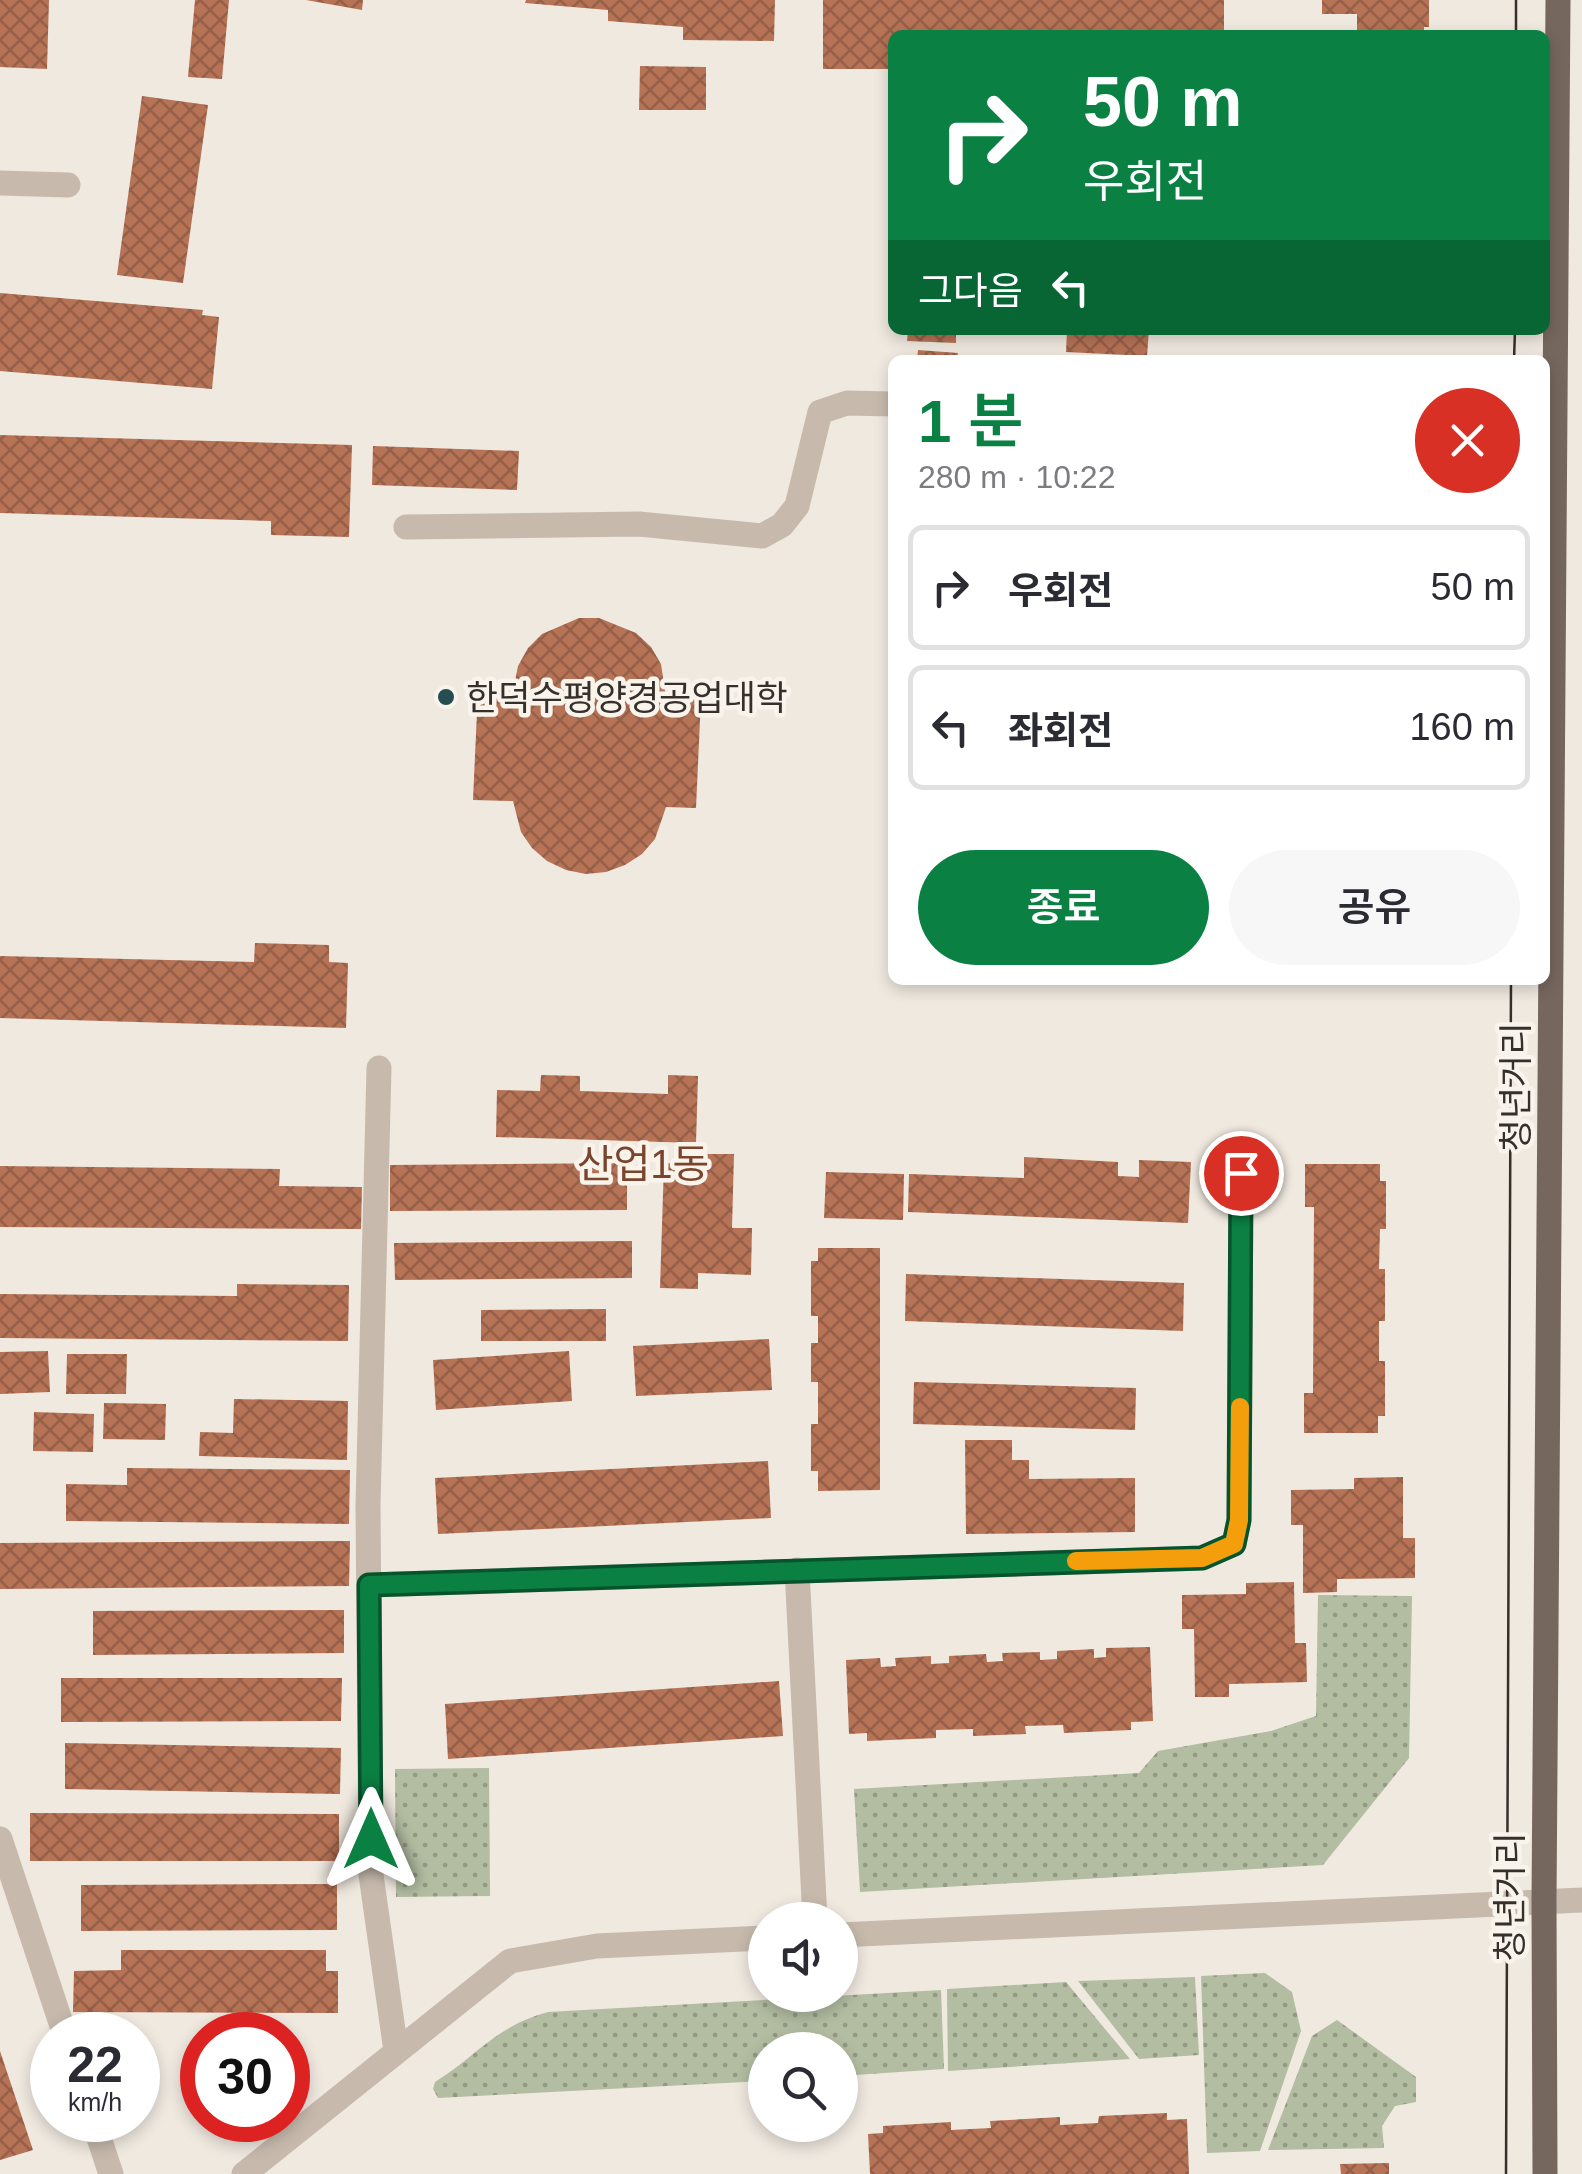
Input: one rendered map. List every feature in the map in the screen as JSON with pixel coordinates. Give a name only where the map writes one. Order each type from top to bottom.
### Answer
[{"type":"main road","name":"청년거리","points":[[1550,419],[1558,0]]},
{"type":"main road","name":"청년거리","points":[[1545,2174],[1548,985]]},
{"type":"street","points":[[0,183],[68,185]]},
{"type":"street","points":[[406,526],[640,524],[762,536],[782,525],[797,506],[820,412],[846,403],[888,404]]},
{"type":"street","points":[[380,1068],[369,1585],[371,1876],[396,2051]]},
{"type":"street","points":[[369,1585],[1202,1558],[1234,1544],[1239,1520],[1241,1173]]},
{"type":"street","points":[[797,1570],[815,1902]]},
{"type":"street","points":[[0,1839],[57,2012]]},
{"type":"street","points":[[858,1934],[1582,1900]]},
{"type":"street","points":[[244,2174],[510,1961],[597,1946],[748,1939]]},
{"type":"street","points":[[100,2142],[111,2174]]},
{"type":"green space","points":[[1318,1595],[1412,1596],[1409,1758],[1323,1865],[860,1892],[854,1789],[1139,1773],[1158,1751],[1271,1731],[1316,1716]]},
{"type":"green space","points":[[489,1768],[490,1896],[396,1897],[395,1769]]},
{"type":"green space","points":[[1265,1973],[1292,1992],[1301,2031],[1260,2151],[1207,2153],[1201,1976]]},
{"type":"green space","points":[[1195,1977],[1199,2055],[1139,2059],[1078,1981]]},
{"type":"green space","points":[[1066,1982],[1130,2059],[948,2071],[947,1989]]},
{"type":"green space","points":[[941,1990],[944,2069],[858,2075],[858,2032],[748,2032],[748,2082],[438,2098],[433,2089],[435,2082],[501,2033],[548,2012],[748,2001],[748,2012],[858,2012],[858,1995]]},
{"type":"green space","points":[[1337,2020],[1416,2077],[1416,2102],[1395,2106],[1382,2126],[1384,2148],[1268,2150],[1312,2036]]},
{"type":"building","points":[[0,0],[49,0],[47,69],[0,67]]},
{"type":"building","points":[[195,0],[229,0],[222,79],[188,77]]},
{"type":"building","points":[[306,0],[363,0],[362,10]]},
{"type":"building","points":[[775,0],[774,41],[683,40],[683,27],[608,21],[608,10],[525,3]]},
{"type":"building","points":[[823,0],[1224,0],[1224,30],[888,30],[888,69],[823,69]]},
{"type":"building","points":[[1322,0],[1429,0],[1429,27],[1424,30],[1357,30],[1357,14],[1322,14]]},
{"type":"building","points":[[640,66],[706,67],[706,110],[639,110]]},
{"type":"building","points":[[142,96],[208,105],[183,283],[117,275]]},
{"type":"building","points":[[0,293],[203,310],[202,315],[219,317],[212,389],[0,371]]},
{"type":"building","points":[[908,335],[956,335],[956,343],[907,341]]},
{"type":"building","points":[[1067,335],[1149,335],[1147,355],[1066,352]]},
{"type":"building","points":[[918,350],[958,353],[958,355],[918,355]]},
{"type":"building","points":[[0,435],[352,445],[349,537],[271,535],[271,521],[0,513]]},
{"type":"building","points":[[373,446],[519,451],[517,490],[372,485]]},
{"type":"building","points":[[579,618],[599,618],[636,633],[661,664],[666,697],[701,698],[696,808],[666,807],[655,839],[642,854],[606,872],[586,874],[547,861],[532,848],[521,832],[513,801],[473,800],[478,690],[513,691],[518,666],[528,648],[542,634]]},
{"type":"building","points":[[255,943],[329,945],[329,962],[348,963],[346,1028],[0,1018],[0,956],[254,962]]},
{"type":"building","points":[[541,1075],[580,1076],[580,1091],[668,1094],[668,1075],[698,1076],[696,1143],[496,1137],[497,1090],[540,1091]]},
{"type":"building","points":[[702,1154],[734,1154],[732,1228],[752,1228],[751,1275],[698,1273],[698,1289],[660,1288],[664,1163],[701,1164]]},
{"type":"building","points":[[1024,1157],[1118,1162],[1118,1176],[1139,1177],[1139,1160],[1191,1162],[1188,1223],[908,1212],[909,1174],[1024,1178]]},
{"type":"building","points":[[627,1163],[627,1210],[390,1211],[390,1165]]},
{"type":"building","points":[[1305,1164],[1380,1164],[1380,1181],[1386,1181],[1386,1229],[1380,1229],[1379,1269],[1385,1269],[1385,1321],[1379,1321],[1379,1361],[1385,1361],[1385,1416],[1378,1416],[1378,1433],[1304,1433],[1304,1393],[1313,1393],[1314,1207],[1305,1207]]},
{"type":"building","points":[[0,1166],[280,1169],[279,1186],[362,1187],[361,1229],[0,1227]]},
{"type":"building","points":[[826,1172],[904,1174],[903,1220],[824,1218]]},
{"type":"building","points":[[632,1241],[632,1278],[395,1280],[394,1243]]},
{"type":"building","points":[[818,1248],[880,1248],[880,1490],[818,1491],[818,1471],[811,1471],[811,1424],[818,1424],[818,1382],[811,1382],[811,1343],[818,1343],[818,1316],[811,1316],[811,1261],[818,1261]]},
{"type":"building","points":[[906,1274],[1184,1283],[1183,1331],[905,1321]]},
{"type":"building","points":[[237,1284],[349,1285],[348,1341],[0,1338],[0,1294],[237,1296]]},
{"type":"building","points":[[606,1309],[606,1341],[481,1341],[481,1310]]},
{"type":"building","points":[[769,1339],[772,1390],[636,1396],[633,1346]]},
{"type":"building","points":[[48,1351],[50,1392],[0,1394],[0,1352]]},
{"type":"building","points":[[569,1351],[572,1401],[436,1410],[433,1360]]},
{"type":"building","points":[[67,1354],[127,1354],[126,1394],[66,1394]]},
{"type":"building","points":[[914,1382],[1136,1388],[1135,1430],[913,1424]]},
{"type":"building","points":[[234,1399],[348,1401],[347,1460],[199,1456],[200,1432],[233,1433]]},
{"type":"building","points":[[104,1403],[166,1404],[165,1440],[103,1439]]},
{"type":"building","points":[[34,1412],[94,1414],[93,1452],[33,1451]]},
{"type":"building","points":[[965,1440],[1012,1440],[1012,1460],[1029,1460],[1029,1479],[1135,1478],[1135,1532],[966,1534]]},
{"type":"building","points":[[768,1461],[771,1518],[438,1534],[435,1478]]},
{"type":"building","points":[[127,1468],[350,1470],[349,1524],[66,1521],[66,1484],[127,1485]]},
{"type":"building","points":[[1403,1477],[1403,1538],[1415,1538],[1415,1578],[1337,1579],[1337,1592],[1303,1593],[1303,1525],[1291,1525],[1291,1490],[1354,1489],[1354,1478]]},
{"type":"building","points":[[350,1541],[349,1586],[0,1589],[0,1543]]},
{"type":"building","points":[[1294,1582],[1295,1643],[1306,1643],[1307,1682],[1229,1684],[1229,1697],[1195,1697],[1194,1629],[1182,1629],[1182,1595],[1246,1594],[1246,1583]]},
{"type":"building","points":[[344,1610],[344,1653],[93,1655],[93,1611]]},
{"type":"building","points":[[1150,1647],[1153,1721],[1131,1722],[1131,1730],[1064,1733],[1063,1725],[1025,1726],[1026,1734],[973,1736],[973,1729],[936,1730],[936,1738],[867,1741],[867,1733],[849,1734],[846,1660],[880,1658],[881,1667],[896,1666],[895,1658],[931,1656],[931,1664],[949,1663],[949,1656],[986,1654],[987,1662],[1003,1661],[1002,1653],[1040,1652],[1040,1660],[1057,1659],[1057,1651],[1094,1649],[1094,1658],[1106,1657],[1106,1648]]},
{"type":"building","points":[[61,1678],[342,1678],[341,1721],[61,1722]]},
{"type":"building","points":[[779,1681],[783,1736],[448,1759],[445,1704]]},
{"type":"building","points":[[65,1743],[341,1748],[340,1794],[65,1789]]},
{"type":"building","points":[[30,1813],[339,1814],[339,1861],[30,1861]]},
{"type":"building","points":[[337,1884],[337,1930],[81,1931],[81,1885]]},
{"type":"building","points":[[121,1950],[326,1950],[326,1971],[338,1971],[338,2013],[73,2012],[74,1971],[121,1970]]},
{"type":"building","points":[[0,2051],[33,2150],[0,2160]]},
{"type":"building","points":[[1167,2113],[1167,2120],[1187,2119],[1189,2174],[870,2174],[868,2134],[883,2133],[883,2126],[951,2122],[951,2130],[991,2128],[990,2121],[1060,2117],[1060,2125],[1098,2123],[1099,2116]]},
{"type":"building","points":[[1389,2163],[1389,2174],[1341,2174],[1340,2164]]},
{"type":"tram line","points":[[1516,0],[1516,30]]},
{"type":"tram line","points":[[1514,355],[1515,335]]},
{"type":"tram line","points":[[1506,2174],[1511,985]]},
{"type":"slow traffic","points":[[1076,1561],[1202,1558],[1234,1544],[1239,1520],[1240,1407]]},
{"type":"place","name":"한덕수평양경공업대학","points":[[446,697]]},
{"type":"district","name":"산업1동","points":[[643,1164]]},
{"type":"route","points":[[371,1839],[369,1585],[1202,1558],[1234,1544],[1239,1520],[1241,1173]]}]
